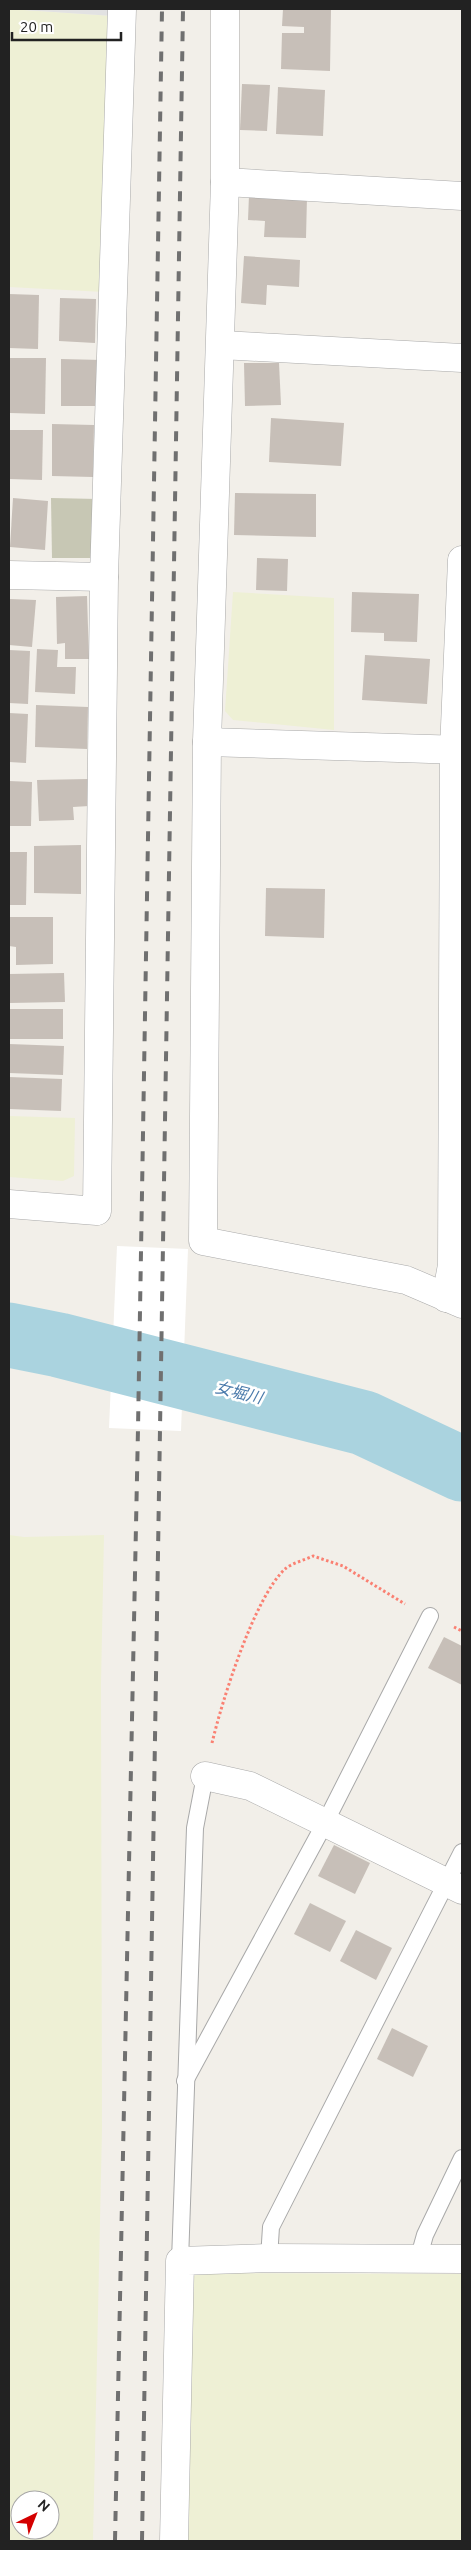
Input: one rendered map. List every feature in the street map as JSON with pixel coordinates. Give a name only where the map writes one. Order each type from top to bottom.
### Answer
[{"type":"street","points":[[9,1204],[97,1211],[104,578],[122,9]]},
{"type":"street","points":[[225,9],[226,182],[207,742],[203,1241],[406,1280],[454,1301],[452,1265],[462,560]]},
{"type":"street","points":[[226,182],[462,196]]},
{"type":"street","points":[[221,345],[462,358]]},
{"type":"street","points":[[9,575],[104,578]]},
{"type":"street","points":[[207,742],[458,750]]},
{"type":"street","points":[[205,1776],[250,1786],[454,1886]]},
{"type":"street","points":[[174,2541],[180,2261],[269,2258],[462,2259]]},
{"type":"lane","points":[[185,2082],[325,1823],[430,1616]]},
{"type":"lane","points":[[180,2261],[195,1828],[205,1776]]},
{"type":"lane","points":[[269,2258],[271,2228],[454,1886],[462,1852]]},
{"type":"lane","points":[[418,2260],[425,2235],[462,2158]]},
{"type":"path","points":[[205,1776],[220,1710],[263,1597],[286,1568],[313,1556],[343,1566],[400,1601],[462,1631]]},
{"type":"shaded area","points":[[9,9],[113,16],[104,292],[9,287]]},
{"type":"shaded area","points":[[9,9],[113,9],[113,16]]},
{"type":"shaded area","points":[[51,498],[98,499],[93,558],[52,558]]},
{"type":"shaded area","points":[[233,592],[334,598],[334,730],[233,720],[225,711]]},
{"type":"shaded area","points":[[9,1116],[75,1118],[74,1176],[63,1181],[9,1177]]},
{"type":"shaded area","points":[[9,1535],[24,1537],[104,1535],[101,1683],[102,2130],[93,2541],[9,2541]]},
{"type":"shaded area","points":[[197,2273],[462,2274],[462,2541],[185,2541],[191,2280]]},
{"type":"pier","points":[[117,1246],[188,1249],[181,1431],[109,1428]]},
{"type":"building","points":[[283,9],[331,9],[330,71],[281,69],[282,33],[304,33],[304,27],[282,26]]},
{"type":"building","points":[[242,84],[270,85],[267,131],[240,130]]},
{"type":"building","points":[[278,87],[325,90],[323,136],[276,134]]},
{"type":"building","points":[[249,195],[307,197],[306,238],[264,237],[265,221],[248,220]]},
{"type":"building","points":[[244,256],[300,260],[299,287],[267,285],[266,305],[241,303]]},
{"type":"building","points":[[9,294],[39,295],[38,349],[9,348]]},
{"type":"building","points":[[60,298],[96,299],[95,343],[59,341]]},
{"type":"building","points":[[9,358],[46,358],[45,414],[10,413]]},
{"type":"building","points":[[61,359],[102,360],[101,406],[61,406]]},
{"type":"building","points":[[244,363],[279,363],[281,405],[245,406]]},
{"type":"building","points":[[271,418],[344,423],[341,466],[269,462]]},
{"type":"building","points":[[52,424],[94,425],[93,477],[52,476]]},
{"type":"building","points":[[9,430],[43,430],[42,480],[9,479]]},
{"type":"building","points":[[235,493],[316,494],[316,537],[234,535]]},
{"type":"building","points":[[13,498],[48,501],[45,550],[10,547]]},
{"type":"building","points":[[257,558],[288,559],[287,591],[256,590]]},
{"type":"building","points":[[352,592],[419,594],[417,642],[384,641],[384,633],[351,632]]},
{"type":"building","points":[[87,596],[89,659],[65,659],[65,643],[57,644],[56,597]]},
{"type":"building","points":[[9,599],[36,600],[32,647],[9,645]]},
{"type":"building","points":[[37,649],[58,650],[57,667],[76,667],[75,694],[35,692]]},
{"type":"building","points":[[9,650],[30,651],[28,704],[9,703]]},
{"type":"building","points":[[365,655],[430,659],[427,704],[362,700]]},
{"type":"building","points":[[36,705],[88,707],[87,749],[35,747]]},
{"type":"building","points":[[9,713],[28,714],[26,763],[9,762]]},
{"type":"building","points":[[88,779],[89,806],[73,807],[74,820],[39,821],[37,780]]},
{"type":"building","points":[[9,781],[32,782],[31,826],[9,826]]},
{"type":"building","points":[[81,845],[81,894],[34,893],[34,846]]},
{"type":"building","points":[[9,852],[27,852],[26,905],[9,905]]},
{"type":"building","points":[[266,888],[325,889],[324,938],[265,936]]},
{"type":"building","points":[[9,917],[53,917],[53,964],[16,965],[16,947],[9,946]]},
{"type":"building","points":[[64,973],[65,1002],[9,1003],[9,974]]},
{"type":"building","points":[[9,1009],[63,1009],[63,1039],[9,1039]]},
{"type":"building","points":[[9,1044],[64,1046],[63,1075],[9,1073]]},
{"type":"building","points":[[9,1077],[62,1079],[61,1111],[9,1109]]},
{"type":"building","points":[[444,1637],[462,1646],[462,1685],[428,1668]]},
{"type":"building","points":[[334,1845],[370,1863],[355,1894],[318,1876]]},
{"type":"building","points":[[310,1903],[346,1921],[330,1952],[294,1934]]},
{"type":"building","points":[[356,1930],[392,1948],[376,1980],[340,1961]]},
{"type":"building","points":[[392,2028],[428,2046],[413,2077],[377,2059]]},
{"type":"waterway","name":"女堀川","points":[[9,1335],[59,1345],[364,1423],[462,1469]]},
{"type":"railway","points":[[115,2541],[138,1429],[162,9]]},
{"type":"railway","points":[[142,2541],[183,9]]}]
